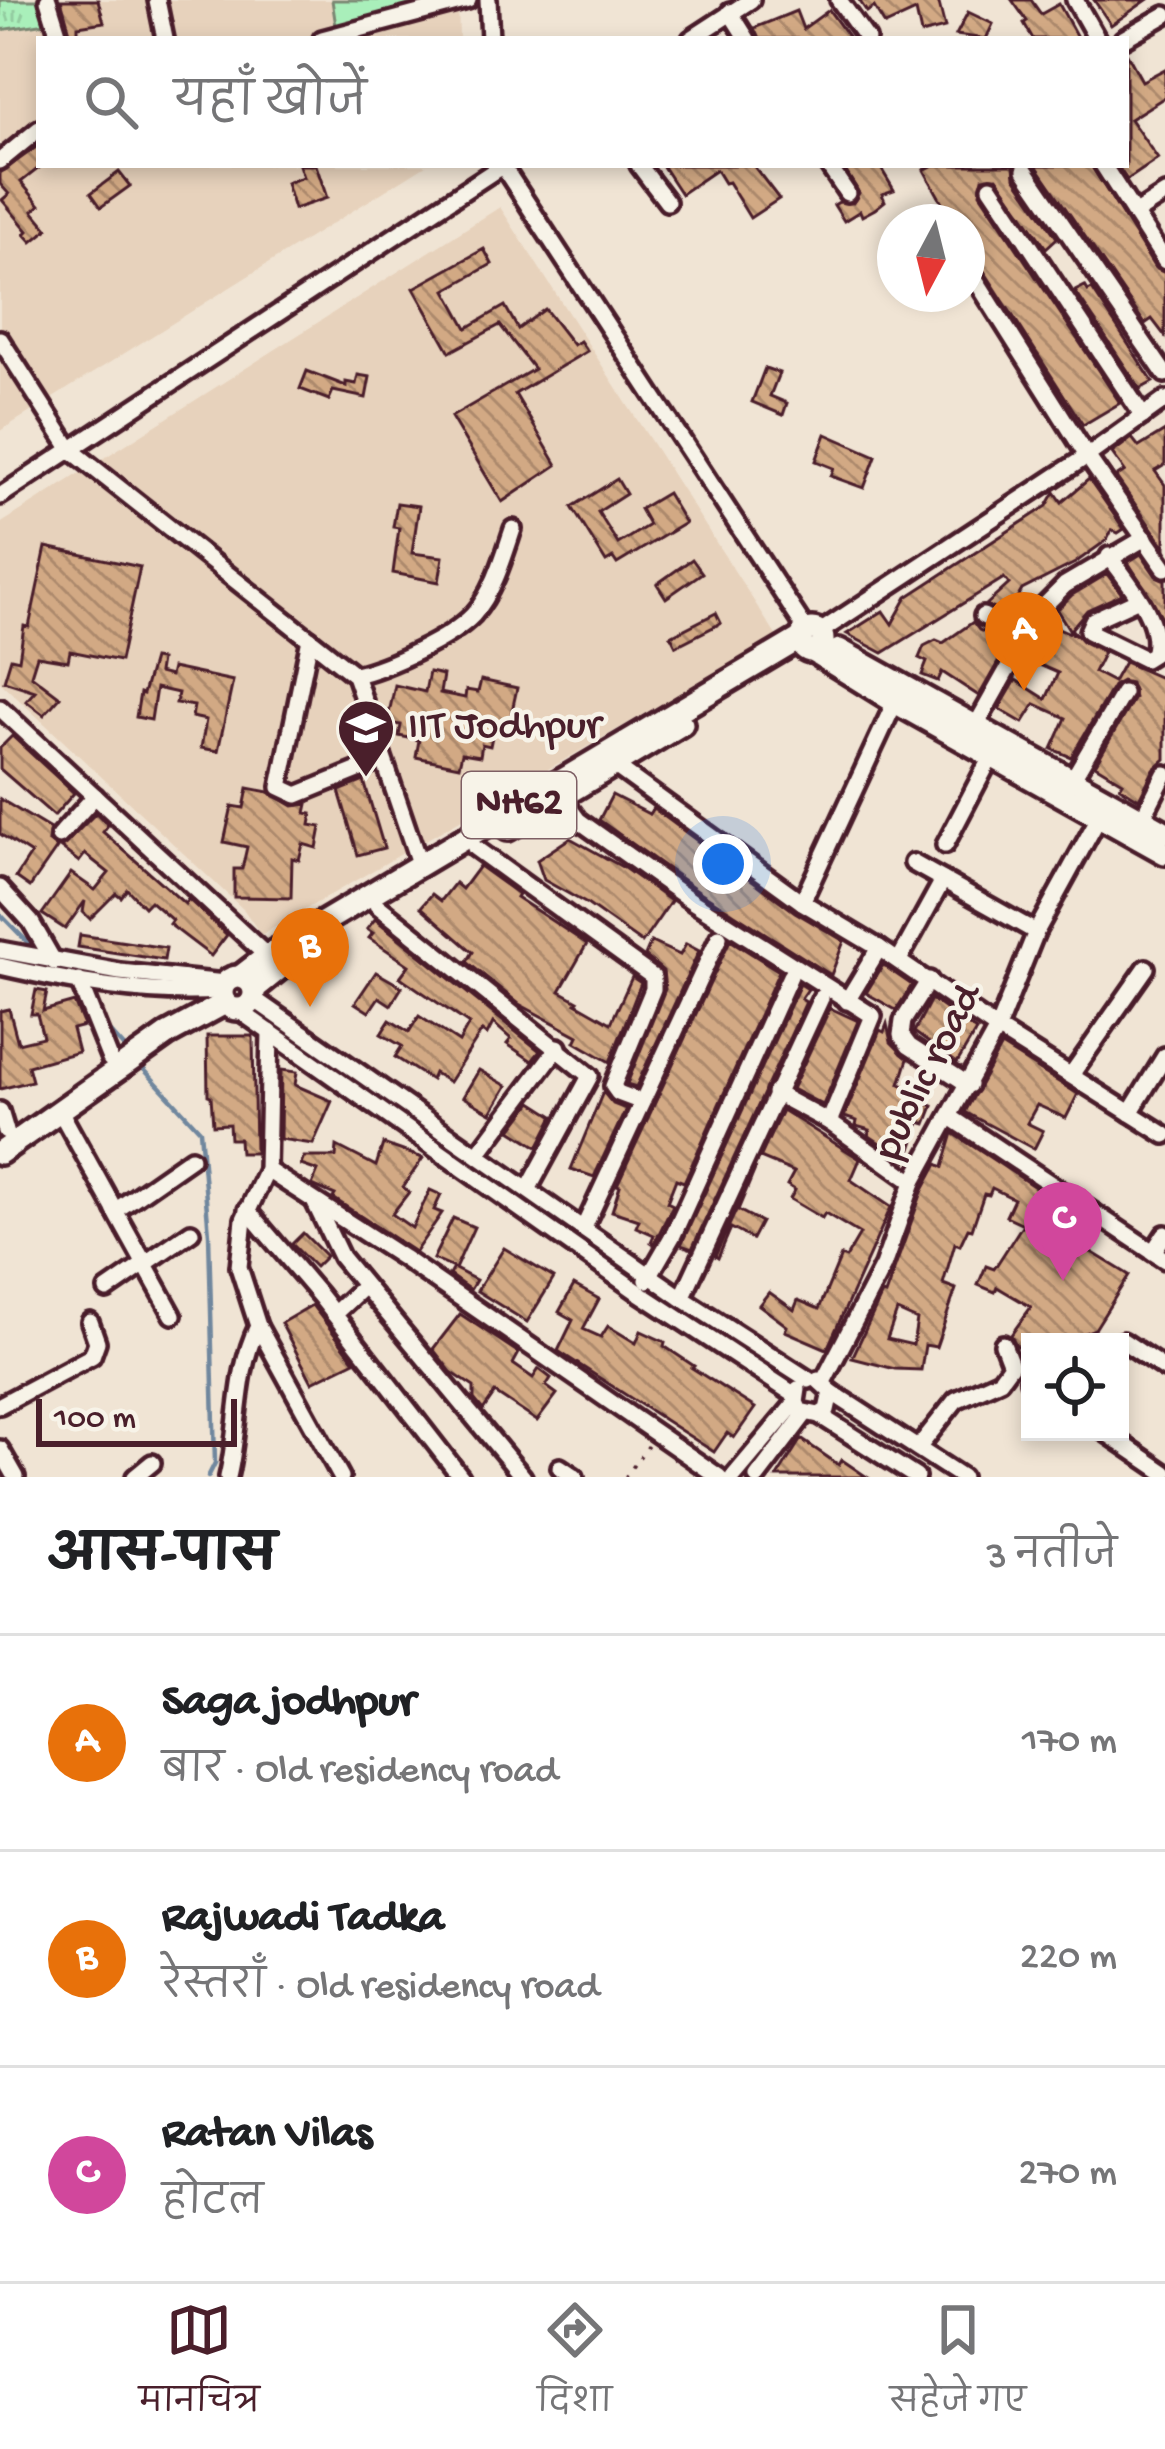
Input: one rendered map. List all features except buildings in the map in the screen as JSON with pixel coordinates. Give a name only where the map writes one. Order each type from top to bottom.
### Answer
[{"type":"highway","points":[[811,640],[895,702],[992,755],[1165,832]]},
{"type":"highway","points":[[811,640],[1072,780],[1165,853]]},
{"type":"highway","name":"NH62","points":[[1,1132],[60,1111],[168,1034],[239,995],[289,958],[615,766],[811,640]]},
{"type":"highway","name":"NH62","points":[[1,1132],[162,1022],[239,995],[267,956],[811,640]]},
{"type":"street","points":[[48,0],[59,36]]},
{"type":"street","points":[[157,0],[164,36]]},
{"type":"street","points":[[333,36],[468,0]]},
{"type":"street","points":[[488,0],[490,36]]},
{"type":"street","points":[[696,36],[751,0]]},
{"type":"street","points":[[839,0],[865,36]]},
{"type":"street","points":[[1075,0],[1095,36]]},
{"type":"street","points":[[730,13],[745,36]]},
{"type":"street","points":[[1128,36],[1165,16]]},
{"type":"street","points":[[0,161],[36,131]]},
{"type":"street","points":[[0,496],[497,168]]},
{"type":"street","points":[[504,168],[811,640],[1157,410],[991,187]]},
{"type":"street","points":[[641,168],[668,202]]},
{"type":"street","points":[[831,168],[847,193]]},
{"type":"street","points":[[1105,168],[1165,261]]},
{"type":"street","points":[[1025,170],[1165,374]]},
{"type":"street","points":[[1134,214],[1165,194]]},
{"type":"street","points":[[985,294],[1165,568]]},
{"type":"street","points":[[0,339],[71,450],[355,674],[420,866]]},
{"type":"street","points":[[355,674],[388,668],[471,617],[496,580],[513,529]]},
{"type":"street","points":[[975,727],[1024,638],[1054,596],[1108,556],[1144,538]]},
{"type":"street","points":[[1108,556],[1139,599],[1156,639],[1153,654],[1145,659],[1088,631],[1094,620],[1139,599]]},
{"type":"street","points":[[982,616],[1024,638]]},
{"type":"street","points":[[310,639],[280,787],[296,795],[383,760]]},
{"type":"street","points":[[1072,780],[1123,693]]},
{"type":"street","points":[[802,902],[895,702]]},
{"type":"street","points":[[0,708],[267,956]]},
{"type":"street","points":[[945,845],[992,755]]},
{"type":"street","points":[[615,766],[802,902],[1165,1135]]},
{"type":"street","points":[[1142,819],[1165,774]]},
{"type":"street","points":[[59,836],[94,796]]},
{"type":"street","points":[[561,797],[578,820],[693,902],[873,1016],[829,1122]]},
{"type":"street","name":"public road","points":[[821,1385],[870,1294],[914,1182],[997,1029],[1036,932],[1104,808]]},
{"type":"street","points":[[475,848],[652,977],[653,989],[613,1086],[618,1093],[642,1102]]},
{"type":"street","points":[[914,863],[1036,932]]},
{"type":"street","points":[[898,960],[943,880]]},
{"type":"street","points":[[0,888],[31,922],[110,1059]]},
{"type":"street","points":[[377,905],[587,1072],[590,1082],[529,1188]]},
{"type":"street","points":[[584,1227],[719,938]]},
{"type":"street","points":[[847,1000],[879,948]]},
{"type":"street","points":[[0,950],[57,970],[194,993],[239,995]]},
{"type":"street","points":[[0,966],[188,982],[239,995],[529,1188],[682,1298],[962,1477]]},
{"type":"street","points":[[1072,1075],[1146,968]]},
{"type":"street","points":[[638,1292],[674,1235],[790,976]]},
{"type":"street","points":[[929,980],[901,1035],[909,1046],[968,1085]]},
{"type":"street","points":[[239,995],[269,1035],[804,1406],[916,1477]]},
{"type":"street","points":[[239,995],[269,1035],[266,1173],[249,1204],[239,1267],[258,1326],[341,1477]]},
{"type":"street","points":[[682,1298],[821,998]]},
{"type":"street","points":[[478,1154],[558,1047]]},
{"type":"street","points":[[1130,1113],[1165,1056]]},
{"type":"street","points":[[775,1093],[829,1122],[914,1182]]},
{"type":"street","points":[[60,1111],[173,1315]]},
{"type":"street","points":[[952,1118],[1159,1256],[1165,1234]]},
{"type":"street","points":[[115,1211],[191,1158]]},
{"type":"street","points":[[266,1173],[314,1199],[719,1477]]},
{"type":"street","points":[[314,1199],[341,1257],[362,1288],[523,1477]]},
{"type":"street","points":[[249,1204],[460,1477]]},
{"type":"street","points":[[107,1290],[191,1232]]},
{"type":"street","points":[[336,1312],[362,1288]]},
{"type":"street","points":[[0,1405],[92,1356],[97,1342],[90,1322]]},
{"type":"street","points":[[228,1477],[243,1360],[258,1326]]},
{"type":"street","points":[[918,1448],[956,1400],[1006,1376],[1011,1365],[1003,1344]]},
{"type":"street","points":[[1129,1344],[1165,1369]]},
{"type":"street","points":[[804,1406],[827,1410],[821,1385]]},
{"type":"street","points":[[804,1406],[798,1388],[821,1385]]},
{"type":"street","points":[[733,1477],[804,1406]]},
{"type":"street","points":[[757,1477],[804,1406]]},
{"type":"street","points":[[1118,1441],[1165,1473]]},
{"type":"street","points":[[0,1449],[16,1477]]},
{"type":"street","points":[[135,1477],[152,1462]]},
{"type":"street","points":[[560,1466],[575,1477]]},
{"type":"path","points":[[625,1477],[656,1435]]},
{"type":"shaded area","points":[[0,0],[458,0],[459,36],[36,36],[36,168],[421,168],[0,431]]},
{"type":"shaded area","points":[[500,207],[777,637],[261,935],[244,910],[0,682],[0,524]]},
{"type":"green space","points":[[0,0],[44,0],[47,23],[0,30]]},
{"type":"green space","points":[[332,0],[433,0],[336,26]]},
{"type":"waterway","points":[[0,914],[38,953]]},
{"type":"waterway","points":[[102,1023],[131,1055]]},
{"type":"waterway","points":[[138,1063],[200,1130],[209,1234],[215,1463],[208,1477]]},
{"type":"place","name":"Saga jodhpur","points":[[1024,691]]},
{"type":"place","name":"IIT Jodhpur","points":[[366,779]]},
{"type":"place","name":"Rajwadi Tadka","points":[[310,1007]]},
{"type":"place","name":"Ratan Vilas","points":[[1063,1281]]}]
